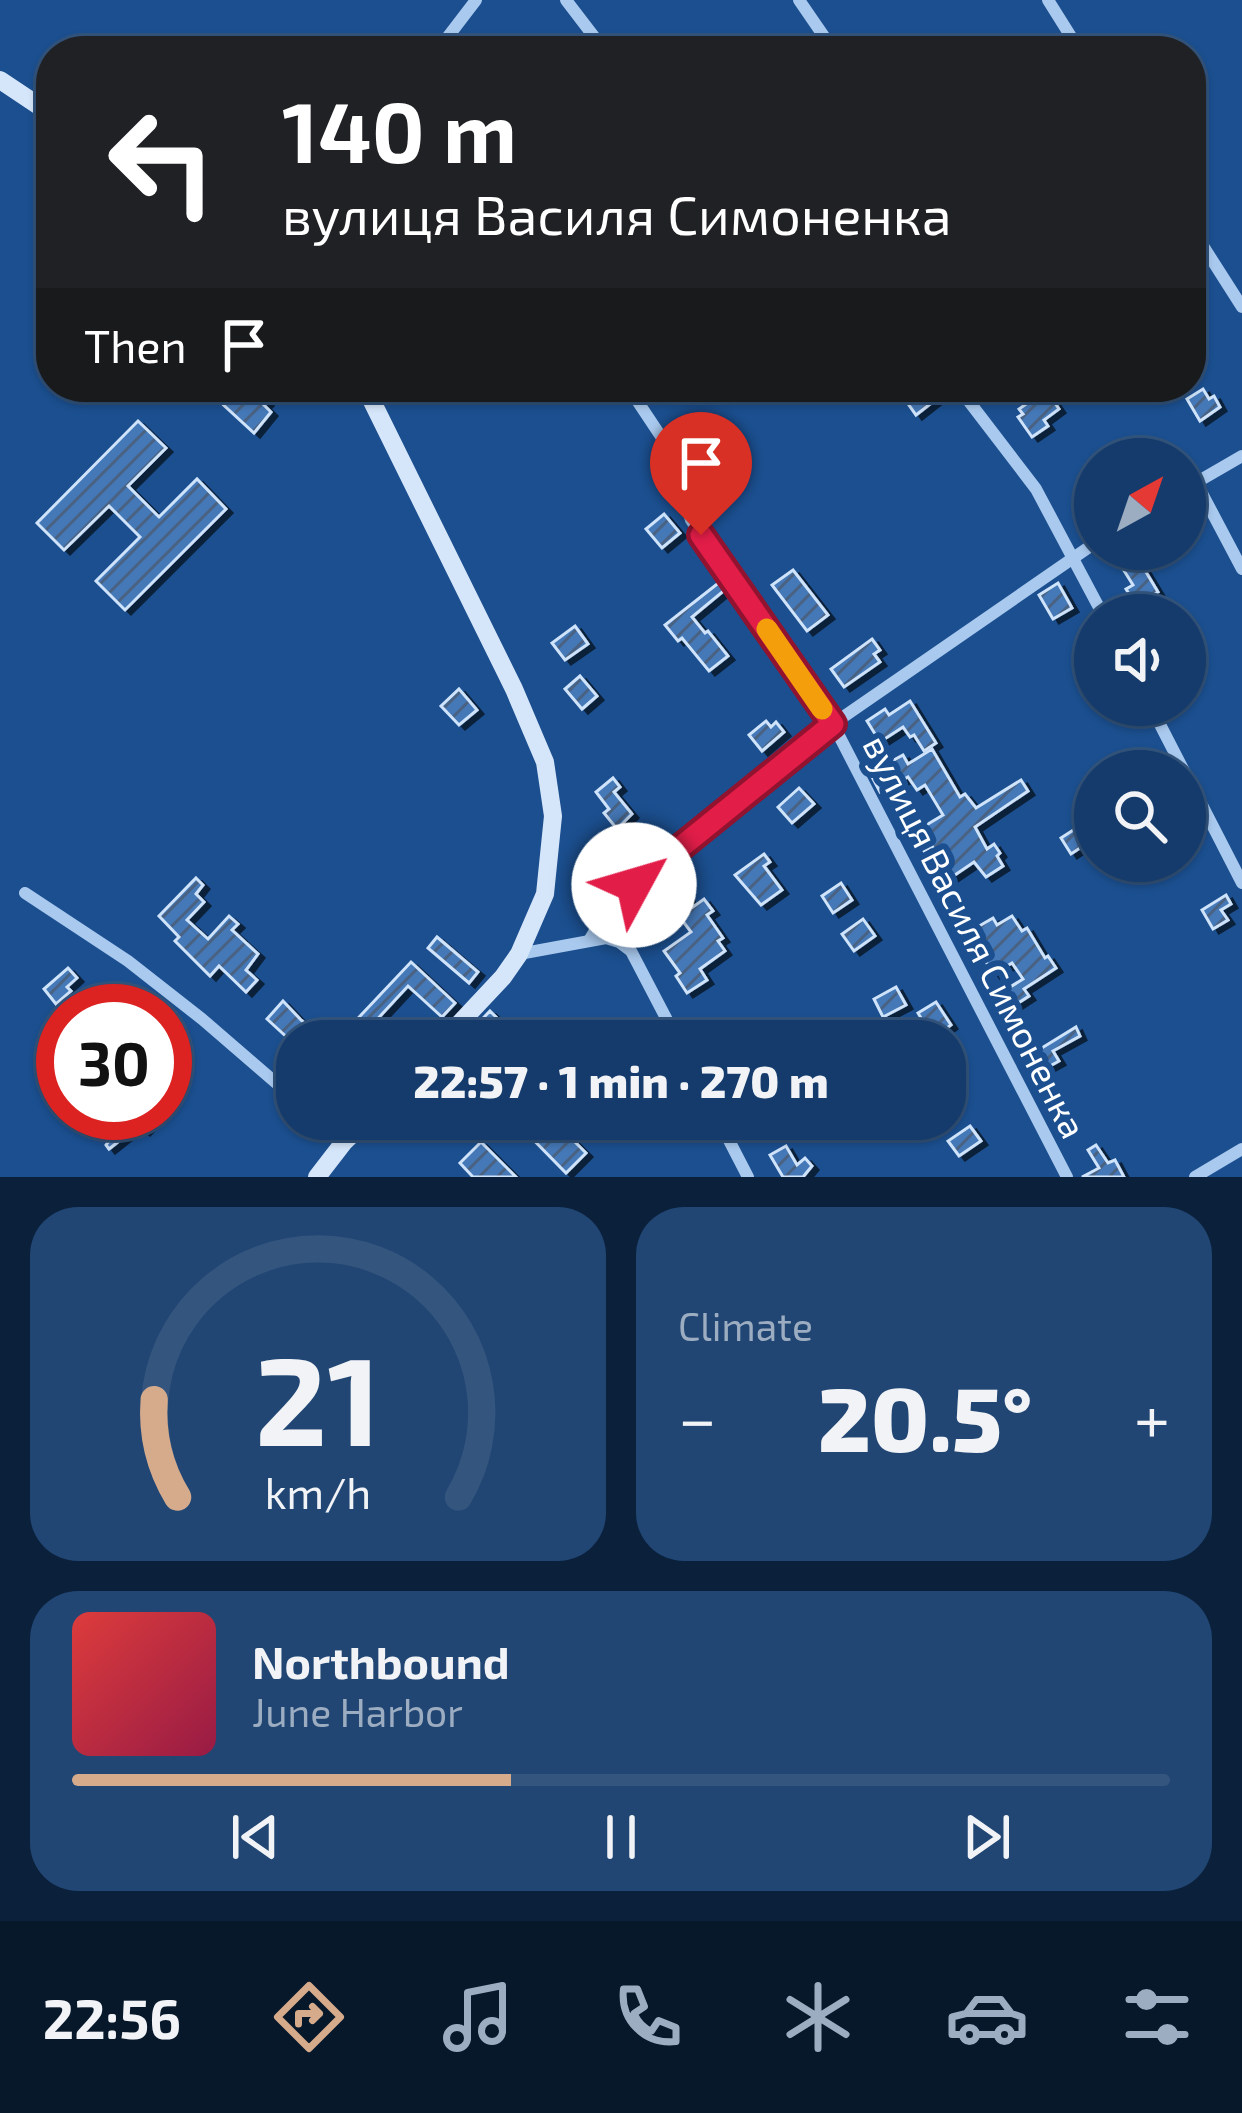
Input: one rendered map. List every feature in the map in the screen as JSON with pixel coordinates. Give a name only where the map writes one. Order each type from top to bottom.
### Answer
[{"type":"street","points":[[448,36],[476,0]]},
{"type":"street","points":[[566,0],[594,36]]},
{"type":"street","points":[[799,0],[824,36]]},
{"type":"street","points":[[1048,0],[1071,36]]},
{"type":"street","points":[[0,80],[36,104]]},
{"type":"street","points":[[1206,251],[1242,307]]},
{"type":"street","points":[[372,402],[545,761],[553,816],[545,894],[520,954],[463,1020]]},
{"type":"street","name":"вулиця Василя Симоненка","points":[[638,402],[691,480],[686,500],[692,520],[833,724],[1067,1177]]},
{"type":"street","points":[[969,402],[1036,489],[1092,594]]},
{"type":"street","points":[[1206,476],[1242,456]]},
{"type":"street","points":[[1206,510],[1242,569]]},
{"type":"street","points":[[590,939],[609,907],[833,724],[1072,556]]},
{"type":"street","points":[[1206,813],[1242,884]]},
{"type":"street","points":[[25,893],[128,961],[276,1083]]},
{"type":"street","points":[[520,954],[590,939],[619,942],[631,951],[667,1020]]},
{"type":"street","points":[[317,1177],[342,1140]]},
{"type":"street","points":[[729,1140],[748,1177]]},
{"type":"street","points":[[1196,1177],[1242,1149]]},
{"type":"building","points":[[1206,394],[1209,399],[1214,396],[1220,407],[1200,421],[1189,402],[1206,402]]},
{"type":"building","points":[[220,402],[267,402],[264,405],[271,412],[254,433]]},
{"type":"building","points":[[907,402],[933,402],[916,415]]},
{"type":"building","points":[[1029,402],[1054,402],[1059,409],[1044,420],[1048,426],[1032,437],[1018,417],[1023,414],[1019,409]]},
{"type":"building","points":[[138,421],[166,448],[128,486],[159,517],[197,479],[226,509],[125,610],[96,581],[140,537],[109,506],[64,550],[37,523]]},
{"type":"building","points":[[664,514],[680,533],[662,548],[646,529]]},
{"type":"building","points":[[793,570],[828,615],[807,631],[772,585]]},
{"type":"building","points":[[1124,570],[1145,570],[1158,592],[1129,594],[1126,589],[1133,585]]},
{"type":"building","points":[[721,581],[726,589],[692,617],[728,656],[709,671],[665,625]]},
{"type":"building","points":[[1058,583],[1072,608],[1053,619],[1039,595]]},
{"type":"building","points":[[575,626],[588,644],[565,660],[552,643]]},
{"type":"building","points":[[872,639],[880,650],[874,654],[880,662],[844,687],[831,669]]},
{"type":"building","points":[[580,676],[597,696],[582,709],[565,689]]},
{"type":"building","points":[[459,689],[477,710],[459,725],[441,706]]},
{"type":"building","points":[[910,701],[936,743],[924,751],[903,727],[880,742],[867,721],[885,709],[889,715]]},
{"type":"building","points":[[766,721],[771,727],[776,722],[784,732],[762,751],[749,735]]},
{"type":"building","points":[[932,749],[960,797],[965,794],[976,808],[1021,780],[1028,791],[975,827],[987,849],[994,844],[1003,866],[986,877],[974,862],[952,877],[932,846],[924,851],[913,833],[943,815],[925,785],[917,790],[908,777],[880,792],[870,773],[903,755],[908,764]]},
{"type":"building","points":[[613,778],[620,787],[614,792],[632,814],[617,829],[596,792]]},
{"type":"building","points":[[799,788],[814,804],[792,823],[778,807]]},
{"type":"building","points":[[1074,830],[1074,852],[1071,854],[1061,838]]},
{"type":"building","points":[[617,851],[633,871],[617,884],[601,865]]},
{"type":"building","points":[[764,854],[770,862],[764,866],[782,890],[761,905],[735,875]]},
{"type":"building","points":[[196,878],[203,885],[196,894],[204,902],[187,920],[208,939],[229,916],[238,924],[232,930],[258,954],[246,970],[257,980],[246,992],[219,966],[210,976],[175,941],[179,937],[159,916]]},
{"type":"building","points":[[841,883],[852,900],[833,913],[822,896]]},
{"type":"building","points":[[687,895],[693,907],[704,899],[713,911],[707,915],[723,938],[718,941],[725,951],[700,969],[707,980],[687,993],[664,951],[691,932],[676,912],[645,937],[638,926]]},
{"type":"building","points":[[1226,895],[1231,904],[1221,910],[1228,920],[1213,929],[1202,910]]},
{"type":"building","points":[[1012,916],[1022,931],[1027,928],[1056,968],[1024,989],[1029,996],[1009,1009],[999,994],[1023,979],[1012,963],[994,974],[974,929],[993,918],[997,925]]},
{"type":"building","points":[[863,919],[875,936],[854,951],[842,934]]},
{"type":"building","points":[[437,937],[478,972],[469,983],[428,948]]},
{"type":"building","points":[[411,962],[455,1003],[442,1017],[408,986],[377,1020],[356,1020]]},
{"type":"building","points":[[68,968],[77,978],[70,984],[50,984]]},
{"type":"building","points":[[896,987],[906,1005],[883,1017],[874,999]]},
{"type":"building","points":[[283,1001],[301,1020],[276,1020],[276,1027],[267,1019]]},
{"type":"building","points":[[936,1002],[948,1020],[918,1020],[918,1013]]},
{"type":"building","points":[[1076,1027],[1080,1036],[1053,1051],[1059,1061],[1041,1071],[1032,1054]]},
{"type":"building","points":[[970,1126],[981,1141],[959,1156],[948,1141],[966,1140]]},
{"type":"building","points":[[534,1140],[573,1140],[586,1153],[566,1173]]},
{"type":"building","points":[[481,1142],[516,1177],[473,1177],[460,1163]]},
{"type":"building","points":[[1096,1145],[1108,1163],[1115,1160],[1124,1177],[1082,1177],[1099,1168],[1088,1150]]},
{"type":"building","points":[[786,1146],[797,1165],[805,1158],[812,1166],[803,1177],[783,1177],[770,1155]]},
{"type":"slow traffic","points":[[767,629],[822,709]]},
{"type":"route","points":[[634,885],[833,724],[701,535]]}]
